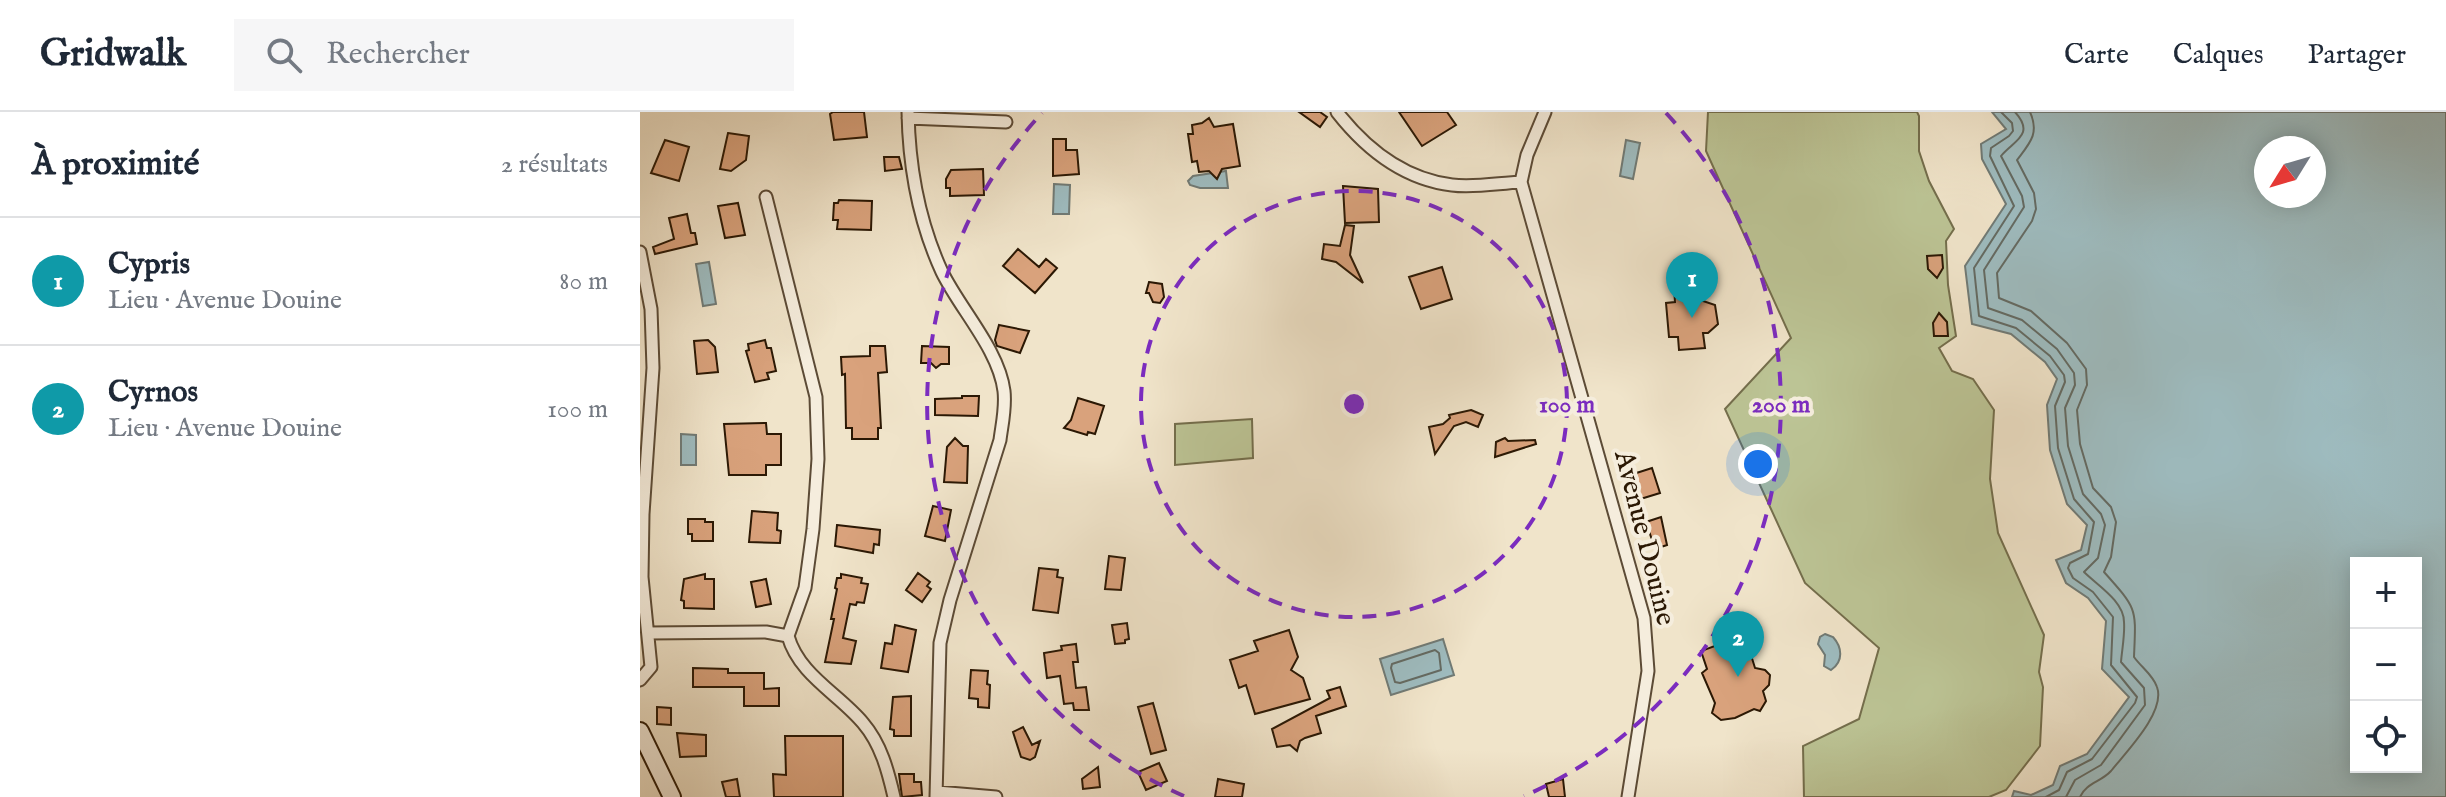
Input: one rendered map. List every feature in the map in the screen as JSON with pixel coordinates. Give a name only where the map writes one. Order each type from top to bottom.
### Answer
[{"type":"main road","points":[[640,731],[672,797]]},
{"type":"street","points":[[1337,112],[1354,133],[1392,165],[1427,180],[1454,185],[1521,182],[1527,155],[1545,112]]},
{"type":"street","points":[[996,797],[937,795],[940,643],[950,600],[1000,440],[1004,389],[993,359],[943,273],[924,224],[909,153],[908,115],[1006,122]]},
{"type":"street","name":"Avenue Douine","points":[[1521,182],[1644,618],[1648,671],[1628,797]]},
{"type":"street","points":[[766,197],[816,397],[818,459],[813,529],[805,588],[788,636],[792,650],[810,673],[862,721],[873,736],[887,767],[894,797]]},
{"type":"street","points":[[640,252],[651,309],[653,368],[642,577],[651,667],[640,680]]},
{"type":"street","points":[[648,633],[766,632],[788,636]]},
{"type":"green space","points":[[1708,112],[1917,112],[1919,116],[1919,151],[1929,181],[1954,229],[1946,241],[1948,285],[1956,336],[1939,348],[1952,371],[1973,379],[1994,410],[1990,479],[1998,533],[2044,635],[2039,672],[2043,687],[2040,746],[2006,790],[1989,797],[1804,797],[1803,746],[1859,719],[1879,648],[1805,583],[1725,409],[1791,338],[1706,151]]},
{"type":"green space","points":[[1252,419],[1253,458],[1175,465],[1175,424]]},
{"type":"water","points":[[1992,112],[2446,112],[2446,797],[2012,797],[2014,791],[2031,795],[2053,785],[2060,766],[2087,754],[2129,697],[2102,669],[2106,621],[2088,598],[2066,583],[2056,560],[2081,550],[2087,525],[2067,504],[2050,450],[2047,405],[2057,379],[2045,362],[2011,334],[1972,324],[1965,266],[2006,204],[1982,159],[1981,144],[2006,129]]},
{"type":"water","points":[[1626,140],[1640,143],[1633,179],[1620,176]]},
{"type":"water","points":[[1226,171],[1228,188],[1200,188],[1190,185],[1188,181],[1193,176]]},
{"type":"water","points":[[1054,184],[1070,185],[1069,214],[1053,214]]},
{"type":"water","points":[[709,262],[716,304],[703,306],[696,264]]},
{"type":"water","points":[[681,434],[696,435],[696,465],[681,465]]},
{"type":"water","points":[[1825,634],[1833,637],[1840,649],[1840,658],[1831,670],[1824,666],[1825,655],[1818,644]]},
{"type":"water","points":[[1443,639],[1454,675],[1391,695],[1380,659]]},
{"type":"building","points":[[864,112],[867,137],[834,140],[830,114]]},
{"type":"building","points":[[1299,112],[1320,112],[1327,117],[1320,127]]},
{"type":"building","points":[[1399,112],[1447,112],[1456,125],[1422,146]]},
{"type":"building","points":[[1209,118],[1214,127],[1233,124],[1240,166],[1222,169],[1217,179],[1209,171],[1199,172],[1197,161],[1192,162],[1188,134],[1193,134],[1192,125]]},
{"type":"building","points":[[728,133],[749,136],[746,160],[731,171],[720,169]]},
{"type":"building","points":[[1053,139],[1066,139],[1066,150],[1077,150],[1079,174],[1053,176]]},
{"type":"building","points":[[665,140],[689,147],[679,181],[651,173]]},
{"type":"building","points":[[884,157],[899,157],[902,169],[885,171]]},
{"type":"building","points":[[983,169],[984,195],[950,196],[946,179],[951,170]]},
{"type":"building","points":[[1343,186],[1378,189],[1379,222],[1345,223]]},
{"type":"building","points":[[839,200],[872,201],[871,230],[837,229],[838,220],[833,220],[834,203]]},
{"type":"building","points":[[738,203],[745,235],[725,238],[718,206]]},
{"type":"building","points":[[687,214],[697,244],[655,254],[653,247],[674,239],[669,218]]},
{"type":"building","points":[[1345,225],[1354,226],[1350,255],[1363,283],[1336,262],[1322,259],[1324,244],[1340,246]]},
{"type":"building","points":[[1018,249],[1039,267],[1046,259],[1057,268],[1035,293],[1003,266]]},
{"type":"building","points":[[1942,255],[1943,268],[1937,278],[1928,269],[1927,256]]},
{"type":"building","points":[[1442,267],[1452,299],[1421,309],[1409,277]]},
{"type":"building","points":[[1149,282],[1162,284],[1164,297],[1160,303],[1153,302],[1146,293]]},
{"type":"building","points":[[1698,286],[1700,300],[1715,305],[1718,324],[1708,333],[1703,333],[1705,348],[1679,350],[1678,337],[1669,337],[1666,303],[1675,302],[1674,287]]},
{"type":"building","points":[[1939,313],[1947,322],[1948,336],[1934,336],[1933,323]]},
{"type":"building","points":[[999,325],[1029,331],[1020,353],[997,346],[995,340]]},
{"type":"building","points":[[708,340],[715,347],[718,372],[697,374],[694,341]]},
{"type":"building","points":[[765,340],[767,348],[771,348],[776,371],[767,373],[769,379],[755,382],[746,351],[749,350],[748,344]]},
{"type":"building","points":[[870,346],[885,346],[887,372],[878,373],[881,428],[878,428],[878,439],[852,439],[852,428],[846,428],[845,374],[842,375],[841,357],[870,356]]},
{"type":"building","points":[[922,346],[949,347],[949,364],[936,368],[931,363],[921,363]]},
{"type":"building","points":[[979,396],[978,416],[935,415],[935,399]]},
{"type":"building","points":[[1078,398],[1104,406],[1095,434],[1088,432],[1087,435],[1064,428],[1071,420]]},
{"type":"building","points":[[1471,410],[1483,415],[1478,427],[1466,422],[1454,426],[1435,454],[1429,427],[1443,424],[1450,418],[1449,415]]},
{"type":"building","points":[[766,423],[767,434],[781,434],[781,465],[766,465],[766,475],[729,475],[724,424]]},
{"type":"building","points":[[955,438],[963,446],[968,446],[967,483],[944,482],[947,447]]},
{"type":"building","points":[[1505,438],[1508,441],[1535,440],[1536,444],[1495,457],[1496,442]]},
{"type":"building","points":[[1652,468],[1660,493],[1634,501],[1627,476]]},
{"type":"building","points":[[933,506],[951,510],[945,541],[925,536]]},
{"type":"building","points":[[752,511],[778,513],[780,543],[749,542]]},
{"type":"building","points":[[1661,517],[1667,545],[1655,549],[1646,522]]},
{"type":"building","points":[[688,519],[713,522],[713,541],[692,541],[692,534],[688,534]]},
{"type":"building","points":[[837,525],[880,530],[879,545],[874,544],[873,553],[835,546]]},
{"type":"building","points":[[1109,556],[1125,558],[1121,590],[1105,589]]},
{"type":"building","points":[[1039,568],[1058,570],[1057,577],[1063,578],[1058,613],[1033,610]]},
{"type":"building","points":[[918,573],[930,582],[927,586],[931,589],[922,602],[906,590]]},
{"type":"building","points":[[705,574],[705,579],[714,579],[714,609],[684,608],[684,601],[681,600],[684,579]]},
{"type":"building","points":[[841,574],[862,578],[861,583],[868,584],[864,603],[850,604],[843,638],[856,641],[851,664],[825,662],[834,619],[831,619],[835,588]]},
{"type":"building","points":[[766,579],[771,604],[756,607],[751,582]]},
{"type":"building","points":[[1127,623],[1129,639],[1125,643],[1115,644],[1112,625]]},
{"type":"building","points":[[895,625],[916,630],[908,672],[881,668],[885,643],[892,644]]},
{"type":"building","points":[[1289,630],[1298,657],[1291,670],[1303,678],[1310,699],[1255,714],[1246,685],[1239,688],[1230,660],[1258,651],[1254,641]]},
{"type":"building","points":[[1746,639],[1755,668],[1765,670],[1770,675],[1769,685],[1763,691],[1766,701],[1760,711],[1754,709],[1735,718],[1721,720],[1712,713],[1715,703],[1702,673],[1707,669],[1701,651],[1731,640],[1732,644]]},
{"type":"building","points":[[1076,644],[1078,662],[1073,662],[1076,688],[1086,687],[1089,710],[1074,710],[1073,703],[1064,704],[1060,676],[1047,678],[1044,653]]},
{"type":"building","points":[[693,668],[728,669],[728,673],[764,673],[764,689],[779,688],[779,706],[744,706],[744,687],[693,687]]},
{"type":"building","points":[[971,670],[988,671],[989,708],[978,707],[978,699],[969,698]]},
{"type":"building","points":[[1340,687],[1346,706],[1316,716],[1321,733],[1300,741],[1297,751],[1290,745],[1277,747],[1272,729],[1330,698],[1327,691]]},
{"type":"building","points":[[911,696],[911,736],[894,736],[894,730],[890,729],[893,697]]},
{"type":"building","points":[[1153,703],[1166,750],[1151,754],[1138,707]]},
{"type":"building","points":[[657,707],[671,708],[671,725],[657,724]]},
{"type":"building","points":[[1023,727],[1032,745],[1040,741],[1035,757],[1030,760],[1021,757],[1013,732]]},
{"type":"building","points":[[677,733],[706,735],[706,756],[680,757]]},
{"type":"building","points":[[785,736],[843,736],[843,797],[774,797],[773,774],[786,775]]},
{"type":"building","points":[[1159,763],[1167,781],[1146,790],[1138,772]]},
{"type":"building","points":[[1098,767],[1100,787],[1083,789],[1082,779]]},
{"type":"building","points":[[899,774],[914,774],[914,782],[921,782],[922,795],[902,797]]},
{"type":"building","points":[[737,779],[740,797],[726,797],[722,782]]},
{"type":"building","points":[[1218,779],[1244,784],[1242,797],[1215,797]]},
{"type":"building","points":[[1563,779],[1565,797],[1549,797],[1546,784]]},
{"type":"place","name":"Cypris","points":[[1692,318]]},
{"type":"place","name":"Cyrnos","points":[[1738,677]]}]
